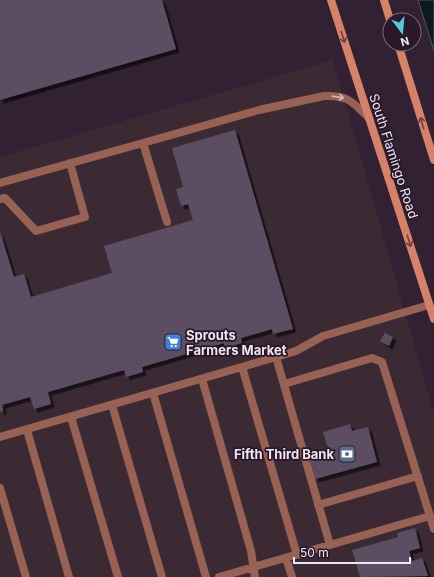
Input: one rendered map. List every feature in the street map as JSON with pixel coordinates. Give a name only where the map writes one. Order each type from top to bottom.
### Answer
[{"type":"main road","name":"South Flamingo Road","points":[[331,0],[434,319]]},
{"type":"main road","points":[[384,0],[388,12]]},
{"type":"main road","points":[[400,52],[434,160]]},
{"type":"lane","points":[[0,183],[259,110],[300,100],[334,96],[347,98],[369,118]]},
{"type":"lane","points":[[143,143],[167,222]]},
{"type":"lane","points":[[0,199],[5,198],[36,231],[85,217],[70,163]]},
{"type":"lane","points":[[0,437],[296,351],[323,336],[429,305]]},
{"type":"lane","points":[[276,357],[330,545]]},
{"type":"lane","points":[[284,384],[372,358],[382,362],[434,529]]},
{"type":"lane","points":[[242,367],[297,554]]},
{"type":"lane","points":[[202,379],[251,551],[255,577]]},
{"type":"lane","points":[[153,393],[206,577]]},
{"type":"lane","points":[[112,405],[162,577]]},
{"type":"lane","points":[[71,417],[118,577]]},
{"type":"lane","points":[[27,430],[69,577]]},
{"type":"lane","points":[[318,505],[418,476]]},
{"type":"lane","points":[[0,488],[26,577]]},
{"type":"lane","points":[[219,577],[430,516]]},
{"type":"lane","points":[[286,558],[292,577]]},
{"type":"shaded area","points":[[418,0],[434,0],[434,51],[422,12]]},
{"type":"shaded area","points":[[333,60],[434,414],[434,577],[0,577],[0,157]]},
{"type":"building","points":[[0,0],[162,0],[176,49],[0,100]]},
{"type":"building","points":[[235,130],[293,329],[273,334],[272,329],[241,338],[242,343],[225,348],[224,343],[142,367],[143,372],[126,377],[124,370],[48,392],[51,404],[34,409],[30,397],[2,405],[3,411],[0,412],[0,232],[14,277],[24,274],[31,297],[112,273],[104,246],[193,220],[188,204],[181,206],[176,189],[183,187],[172,148]]},
{"type":"building","points":[[385,333],[393,337],[389,346],[380,341]]},
{"type":"building","name":"Fifth Third Bank","points":[[350,424],[352,431],[368,427],[377,462],[315,479],[309,456],[329,451],[323,432]]},
{"type":"building","points":[[415,528],[420,548],[409,551],[412,561],[422,558],[428,576],[360,577],[352,550],[398,537],[397,533]]},
{"type":"place","name":"Sprouts Farmers Market","points":[[173,342]]},
{"type":"place","name":"Fifth Third Bank","points":[[347,454]]}]
